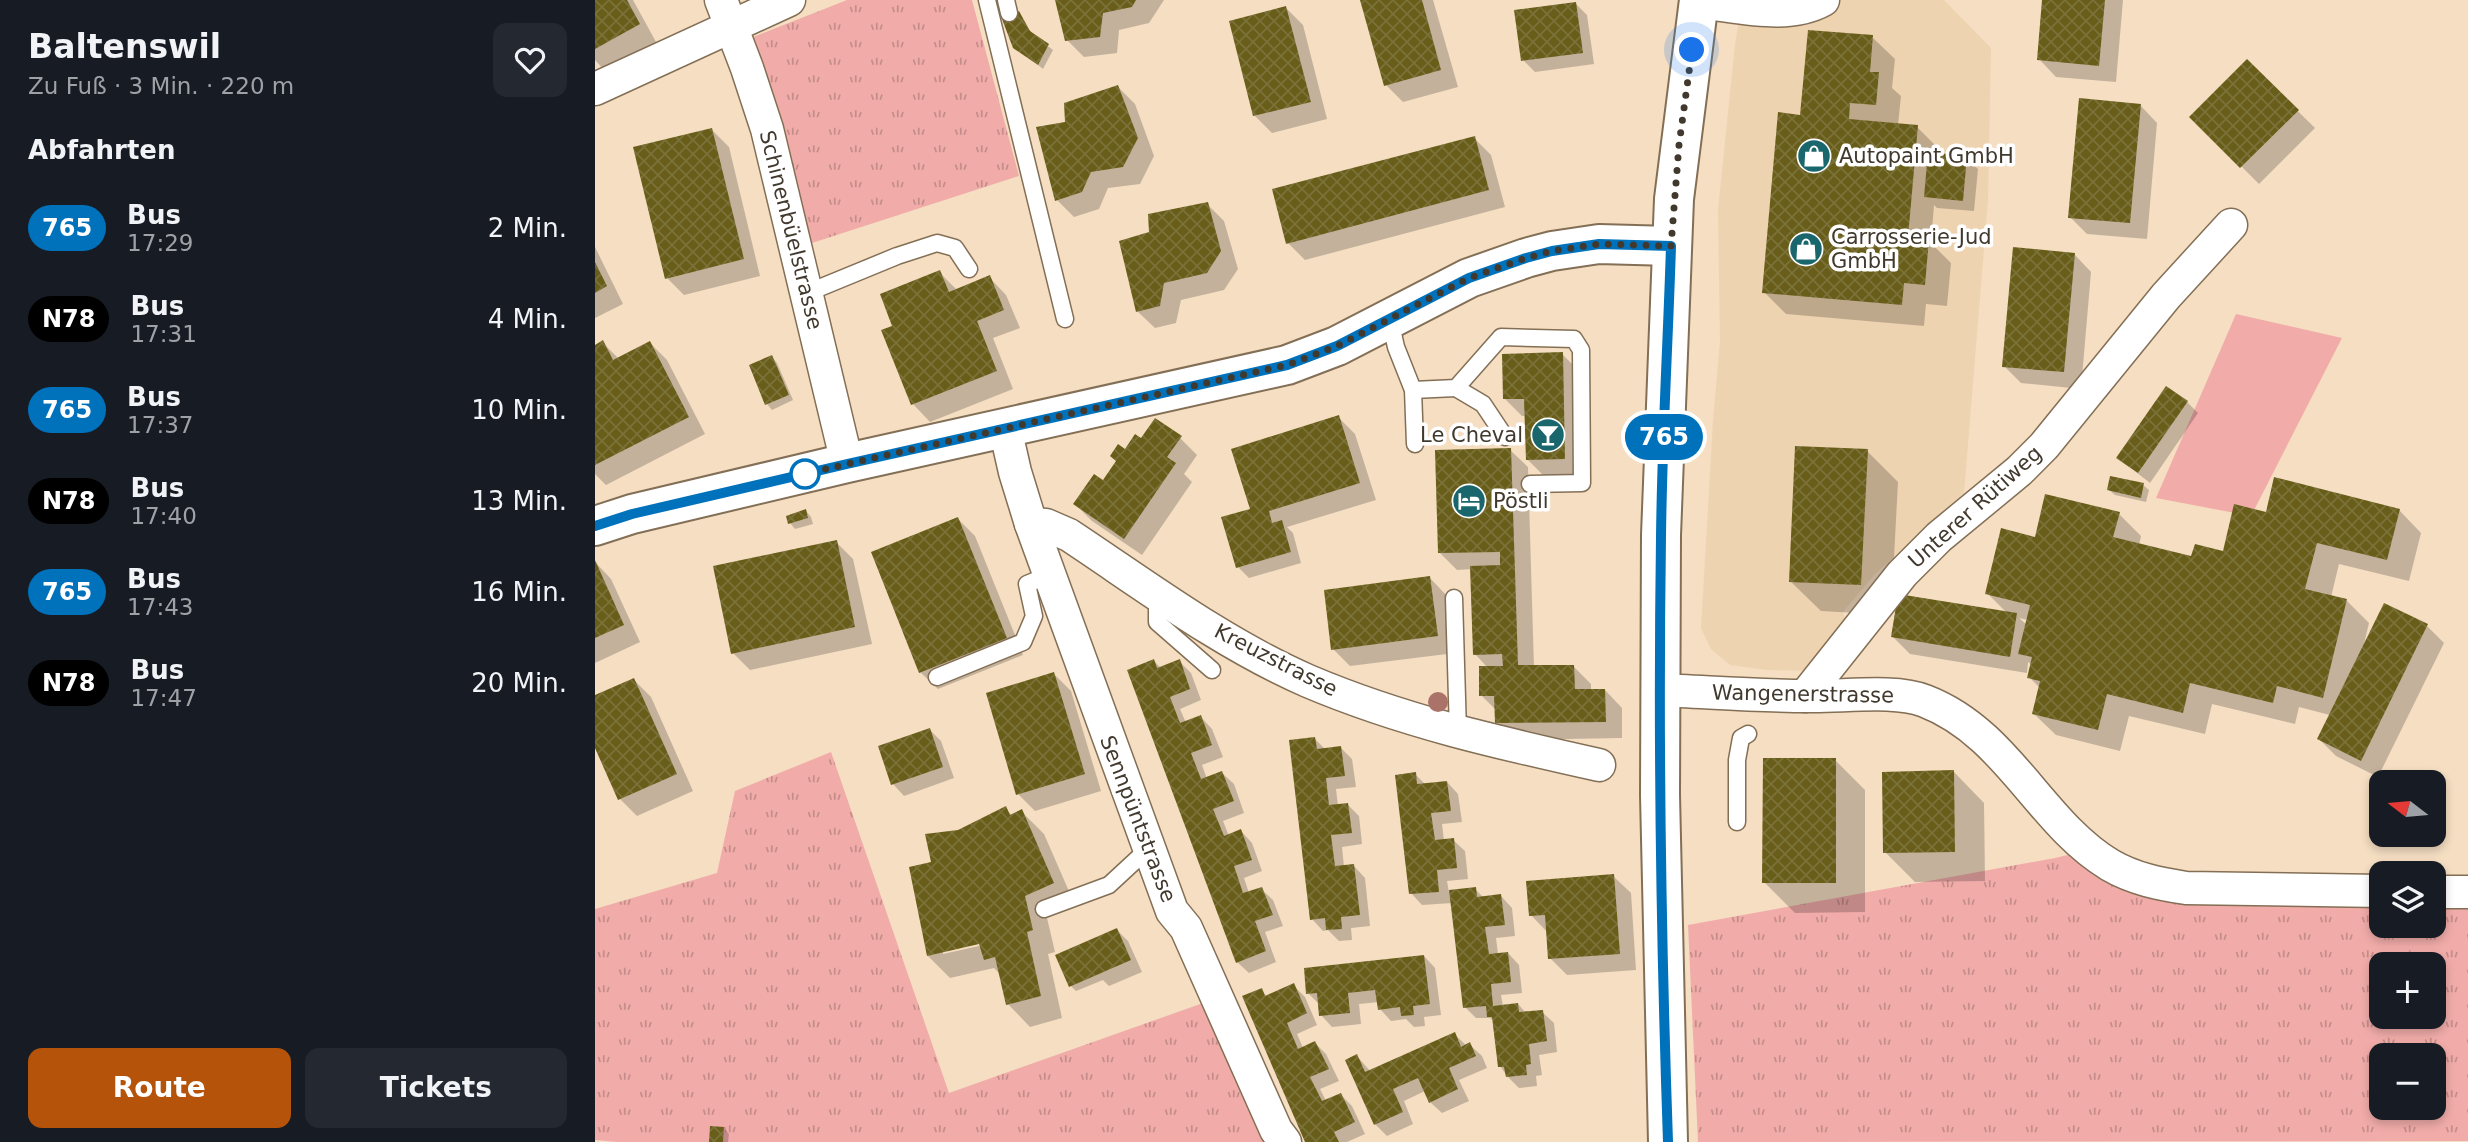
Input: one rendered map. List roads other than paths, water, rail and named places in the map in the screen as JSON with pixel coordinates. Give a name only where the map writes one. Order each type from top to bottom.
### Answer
[{"type":"main road","points":[[1668,1142],[1660,795],[1661,535],[1671,246],[1679,145],[1699,1]]},
{"type":"main road","points":[[595,526],[632,514],[1287,365],[1337,346],[1469,278],[1539,254],[1599,244],[1671,246]]},
{"type":"street","points":[[595,89],[726,14],[789,0]]},
{"type":"street","points":[[1699,1],[1776,10],[1794,9],[1823,0]]},
{"type":"street","name":"Schinenbüelstrasse","points":[[726,14],[767,130],[847,464]]},
{"type":"street","name":"Unterer Rütiweg","points":[[1805,696],[1902,574],[1947,530],[2019,471],[2044,446],[2167,296],[2231,225]]},
{"type":"street","points":[[1005,428],[1031,524]]},
{"type":"street","name":"Sennpüntstrasse","points":[[1031,524],[1173,911],[1186,928],[1276,1130],[1285,1142]]},
{"type":"street","name":"Kreuzstrasse","points":[[1031,524],[1046,525],[1069,535],[1242,648],[1307,681],[1394,714],[1599,765]]},
{"type":"street","name":"Wangenerstrasse","points":[[1659,690],[1805,696],[1902,695],[1924,700],[1949,713],[1982,737],[2008,761],[2089,850],[2111,866],[2135,877],[2186,888],[2369,891]]},
{"type":"street","points":[[2446,891],[2468,892]]},
{"type":"lane","points":[[987,0],[1065,319]]},
{"type":"lane","points":[[807,293],[897,256],[937,243],[955,248],[968,269]]},
{"type":"lane","points":[[1390,320],[1396,348],[1413,390],[1415,444]]},
{"type":"lane","points":[[1456,388],[1501,337],[1574,339],[1581,350],[1582,483],[1530,484]]},
{"type":"lane","points":[[1413,390],[1456,388],[1483,404],[1506,437]]},
{"type":"lane","points":[[937,677],[1023,642],[1034,616],[1027,584],[1049,575]]},
{"type":"lane","points":[[1157,593],[1157,622],[1212,670]]},
{"type":"lane","points":[[1454,598],[1458,732]]},
{"type":"lane","points":[[1737,822],[1737,760],[1741,738],[1748,734]]},
{"type":"lane","points":[[1044,909],[1109,885],[1149,848]]},
{"type":"place","name":"Autopaint GmbH","points":[[1814,156]]},
{"type":"place","name":"Carrosserie-Jud GmbH","points":[[1806,249]]},
{"type":"place","name":"Le Cheval","points":[[1548,435]]},
{"type":"place","name":"Pöstli","points":[[1469,501]]}]
